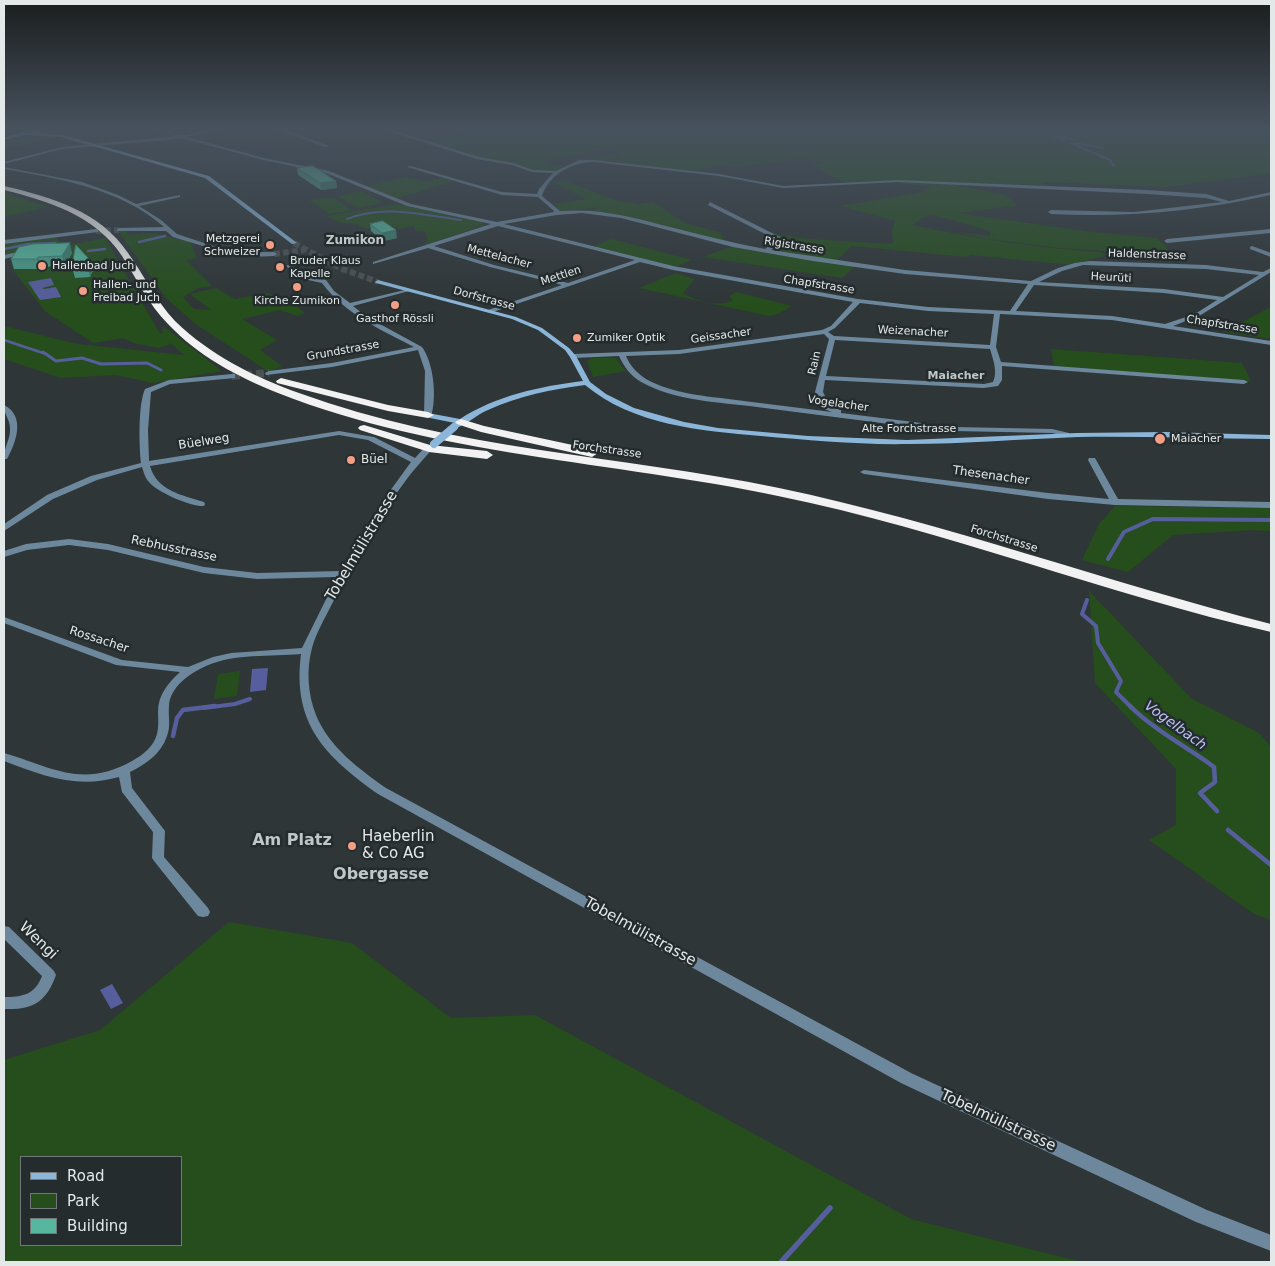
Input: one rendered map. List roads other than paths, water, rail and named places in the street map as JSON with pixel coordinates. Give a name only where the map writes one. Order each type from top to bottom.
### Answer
[{"type":"highway","name":"Forchstrasse","points":[[10,188],[61,205],[80,214],[101,228],[118,244],[152,298],[170,321],[203,349],[236,370],[314,403],[402,428],[496,447],[690,476],[779,492],[876,515],[1119,588],[1271,628]]},
{"type":"highway","name":"Forchstrasse","points":[[236,370],[319,400],[405,425],[503,445],[664,468],[770,487],[852,505],[1152,593],[1271,624]]},
{"type":"highway","points":[[236,370],[394,410],[428,415]]},
{"type":"highway","points":[[236,370],[270,391],[305,407],[370,430],[432,446],[690,476]]},
{"type":"highway","points":[[458,425],[664,468]]},
{"type":"street","points":[[99,188],[136,204],[173,234],[203,246],[244,254],[274,254]]},
{"type":"street","points":[[223,188],[294,243]]},
{"type":"street","name":"Chapfstrasse","points":[[364,188],[409,205],[497,224],[639,261],[750,283],[858,301],[1011,314],[1112,318],[1271,343]]},
{"type":"street","points":[[484,188],[502,193],[539,196],[557,212]]},
{"type":"street","points":[[539,196],[543,188]]},
{"type":"street","points":[[1064,188],[1206,196],[1232,203]]},
{"type":"street","points":[[1051,212],[1076,214],[1171,210],[1232,203],[1271,194]]},
{"type":"street","points":[[136,204],[178,196]]},
{"type":"street","points":[[710,204],[778,238],[776,244],[765,251]]},
{"type":"street","name":"Rigistrasse","points":[[497,224],[557,212],[601,212],[674,232],[765,251],[905,272],[1032,283]]},
{"type":"street","points":[[376,263],[497,224]]},
{"type":"street","points":[[119,230],[168,229]]},
{"type":"street","points":[[4,242],[96,231]]},
{"type":"street","points":[[1167,241],[1271,232]]},
{"type":"street","points":[[63,235],[65,242]]},
{"type":"street","name":"Mettelacher","points":[[427,246],[488,265],[567,284]]},
{"type":"street","points":[[1252,248],[1271,255]]},
{"type":"street","points":[[4,257],[31,251]]},
{"type":"street","name":"Mettlen","points":[[490,312],[567,284],[639,261]]},
{"type":"street","name":"Haldenstrasse","points":[[1032,283],[1045,275],[1086,263],[1206,267],[1265,274]]},
{"type":"street","points":[[289,266],[310,279],[324,281],[332,292],[365,318],[420,348],[426,356],[428,364],[428,415],[458,425]]},
{"type":"street","points":[[1167,326],[1196,315],[1271,270]]},
{"type":"street","name":"Dorfstrasse","points":[[378,282],[490,312],[540,329],[559,341],[573,356]]},
{"type":"street","points":[[1011,314],[1032,283]]},
{"type":"street","name":"Heurüti","points":[[1032,283],[1178,292],[1225,299]]},
{"type":"street","points":[[349,305],[407,290]]},
{"type":"street","points":[[824,332],[833,327],[858,301]]},
{"type":"street","points":[[823,378],[984,386],[995,384],[998,380],[998,364],[993,347],[998,313]]},
{"type":"street","name":"Rain","points":[[824,332],[832,338],[819,392],[827,407],[848,417]]},
{"type":"street","name":"Geissacher","points":[[573,356],[679,352],[824,332]]},
{"type":"street","name":"Weizenacher","points":[[832,338],[993,347]]},
{"type":"street","name":"Grundstrasse","points":[[269,373],[332,365],[420,348]]},
{"type":"street","name":"Vogelacher","points":[[622,354],[627,366],[644,380],[674,392],[848,417],[954,429],[1052,431],[1066,435]]},
{"type":"street","name":"Alte Forchstrasse","points":[[573,356],[587,383],[602,396],[631,410],[656,418],[718,430],[808,438],[907,442],[1066,435],[1165,434],[1271,437]]},
{"type":"street","points":[[998,364],[1244,382]]},
{"type":"street","points":[[201,504],[172,494],[152,481],[145,464],[148,391],[169,382],[236,370]]},
{"type":"street","points":[[432,446],[458,425],[504,402],[563,386],[587,383]]},
{"type":"street","points":[[4,407],[12,415],[16,427],[4,457]]},
{"type":"street","name":"Büelweg","points":[[4,528],[50,497],[94,478],[145,464],[339,433],[358,435],[375,440],[404,457],[416,461]]},
{"type":"street","name":"Tobelmülistrasse","points":[[432,446],[416,461],[387,501],[341,574],[306,651],[304,682],[306,704],[313,724],[340,759],[382,791],[906,1078],[1202,1216],[1271,1244]]},
{"type":"street","points":[[1092,460],[1115,502]]},
{"type":"street","name":"Thesenacher","points":[[864,472],[1048,496],[1115,502],[1271,505]]},
{"type":"street","name":"Rebhusstrasse","points":[[4,554],[26,547],[69,542],[108,547],[204,570],[257,576],[341,574]]},
{"type":"street","name":"Rossacher","points":[[4,620],[120,663],[190,670]]},
{"type":"street","points":[[4,757],[59,777],[80,780],[105,778],[124,772],[151,754],[162,735],[164,701],[171,687],[190,670],[224,658],[306,651]]},
{"type":"street","points":[[124,772],[126,788],[159,831],[158,858],[203,912]]},
{"type":"street","name":"Wengi","points":[[4,931],[49,975],[45,989],[33,999],[17,1004],[4,1003]]},
{"type":"water","points":[[51,278],[54,285],[42,288],[56,287],[61,297],[40,300],[28,282]]},
{"type":"water","points":[[268,668],[266,690],[250,692],[252,669]]},
{"type":"water","points":[[112,984],[123,1003],[111,1009],[100,990]]},
{"type":"waterway","points":[[347,219],[375,212],[389,211],[461,220]]},
{"type":"waterway","points":[[139,242],[165,236]]},
{"type":"waterway","points":[[4,249],[29,244],[55,243]]},
{"type":"waterway","points":[[88,251],[105,249]]},
{"type":"waterway","points":[[4,340],[46,354]]},
{"type":"waterway","points":[[46,354],[56,361],[82,358],[101,364],[147,363],[161,370]]},
{"type":"waterway","name":"Vogelbach","points":[[1108,559],[1124,532],[1153,519],[1271,520]]},
{"type":"waterway","name":"Vogelbach","points":[[1087,600],[1082,614],[1096,626],[1098,643],[1121,681],[1116,692],[1139,715],[1214,767],[1215,782],[1200,793],[1217,811]]},
{"type":"waterway","points":[[204,708],[235,704],[250,699]]},
{"type":"waterway","points":[[173,736],[177,718],[183,710],[215,706]]},
{"type":"waterway","name":"Vogelbach","points":[[1228,830],[1271,865]]},
{"type":"waterway","points":[[781,1262],[830,1208]]},
{"type":"tunnel","points":[[96,231],[119,230]]},
{"type":"tunnel","points":[[294,243],[340,268],[378,282]]},
{"type":"tunnel","points":[[274,254],[304,250]]},
{"type":"tunnel","points":[[232,376],[269,373]]},
{"type":"place","name":"Metzgerei Schweizer","points":[[270,245]]},
{"type":"place","name":"Hallenbad Juch","points":[[42,266]]},
{"type":"place","name":"Bruder Klaus Kapelle","points":[[280,267]]},
{"type":"place","name":"Kirche Zumikon","points":[[297,287]]},
{"type":"place","name":"Hallen- und Freibad Juch","points":[[83,291]]},
{"type":"place","name":"Gasthof Rössli","points":[[395,305]]},
{"type":"place","name":"Zumiker Optik","points":[[577,338]]},
{"type":"place","name":"Maiacher","points":[[1160,439]]},
{"type":"place","name":"Büel","points":[[351,460]]},
{"type":"place","name":"Haeberlin & Co AG","points":[[352,846]]},
{"type":"district","name":"Zumikon","points":[[355,241]]},
{"type":"district","name":"Maiacher","points":[[956,376]]},
{"type":"district","name":"Am Platz","points":[[292,841]]},
{"type":"district","name":"Obergasse","points":[[381,875]]}]
